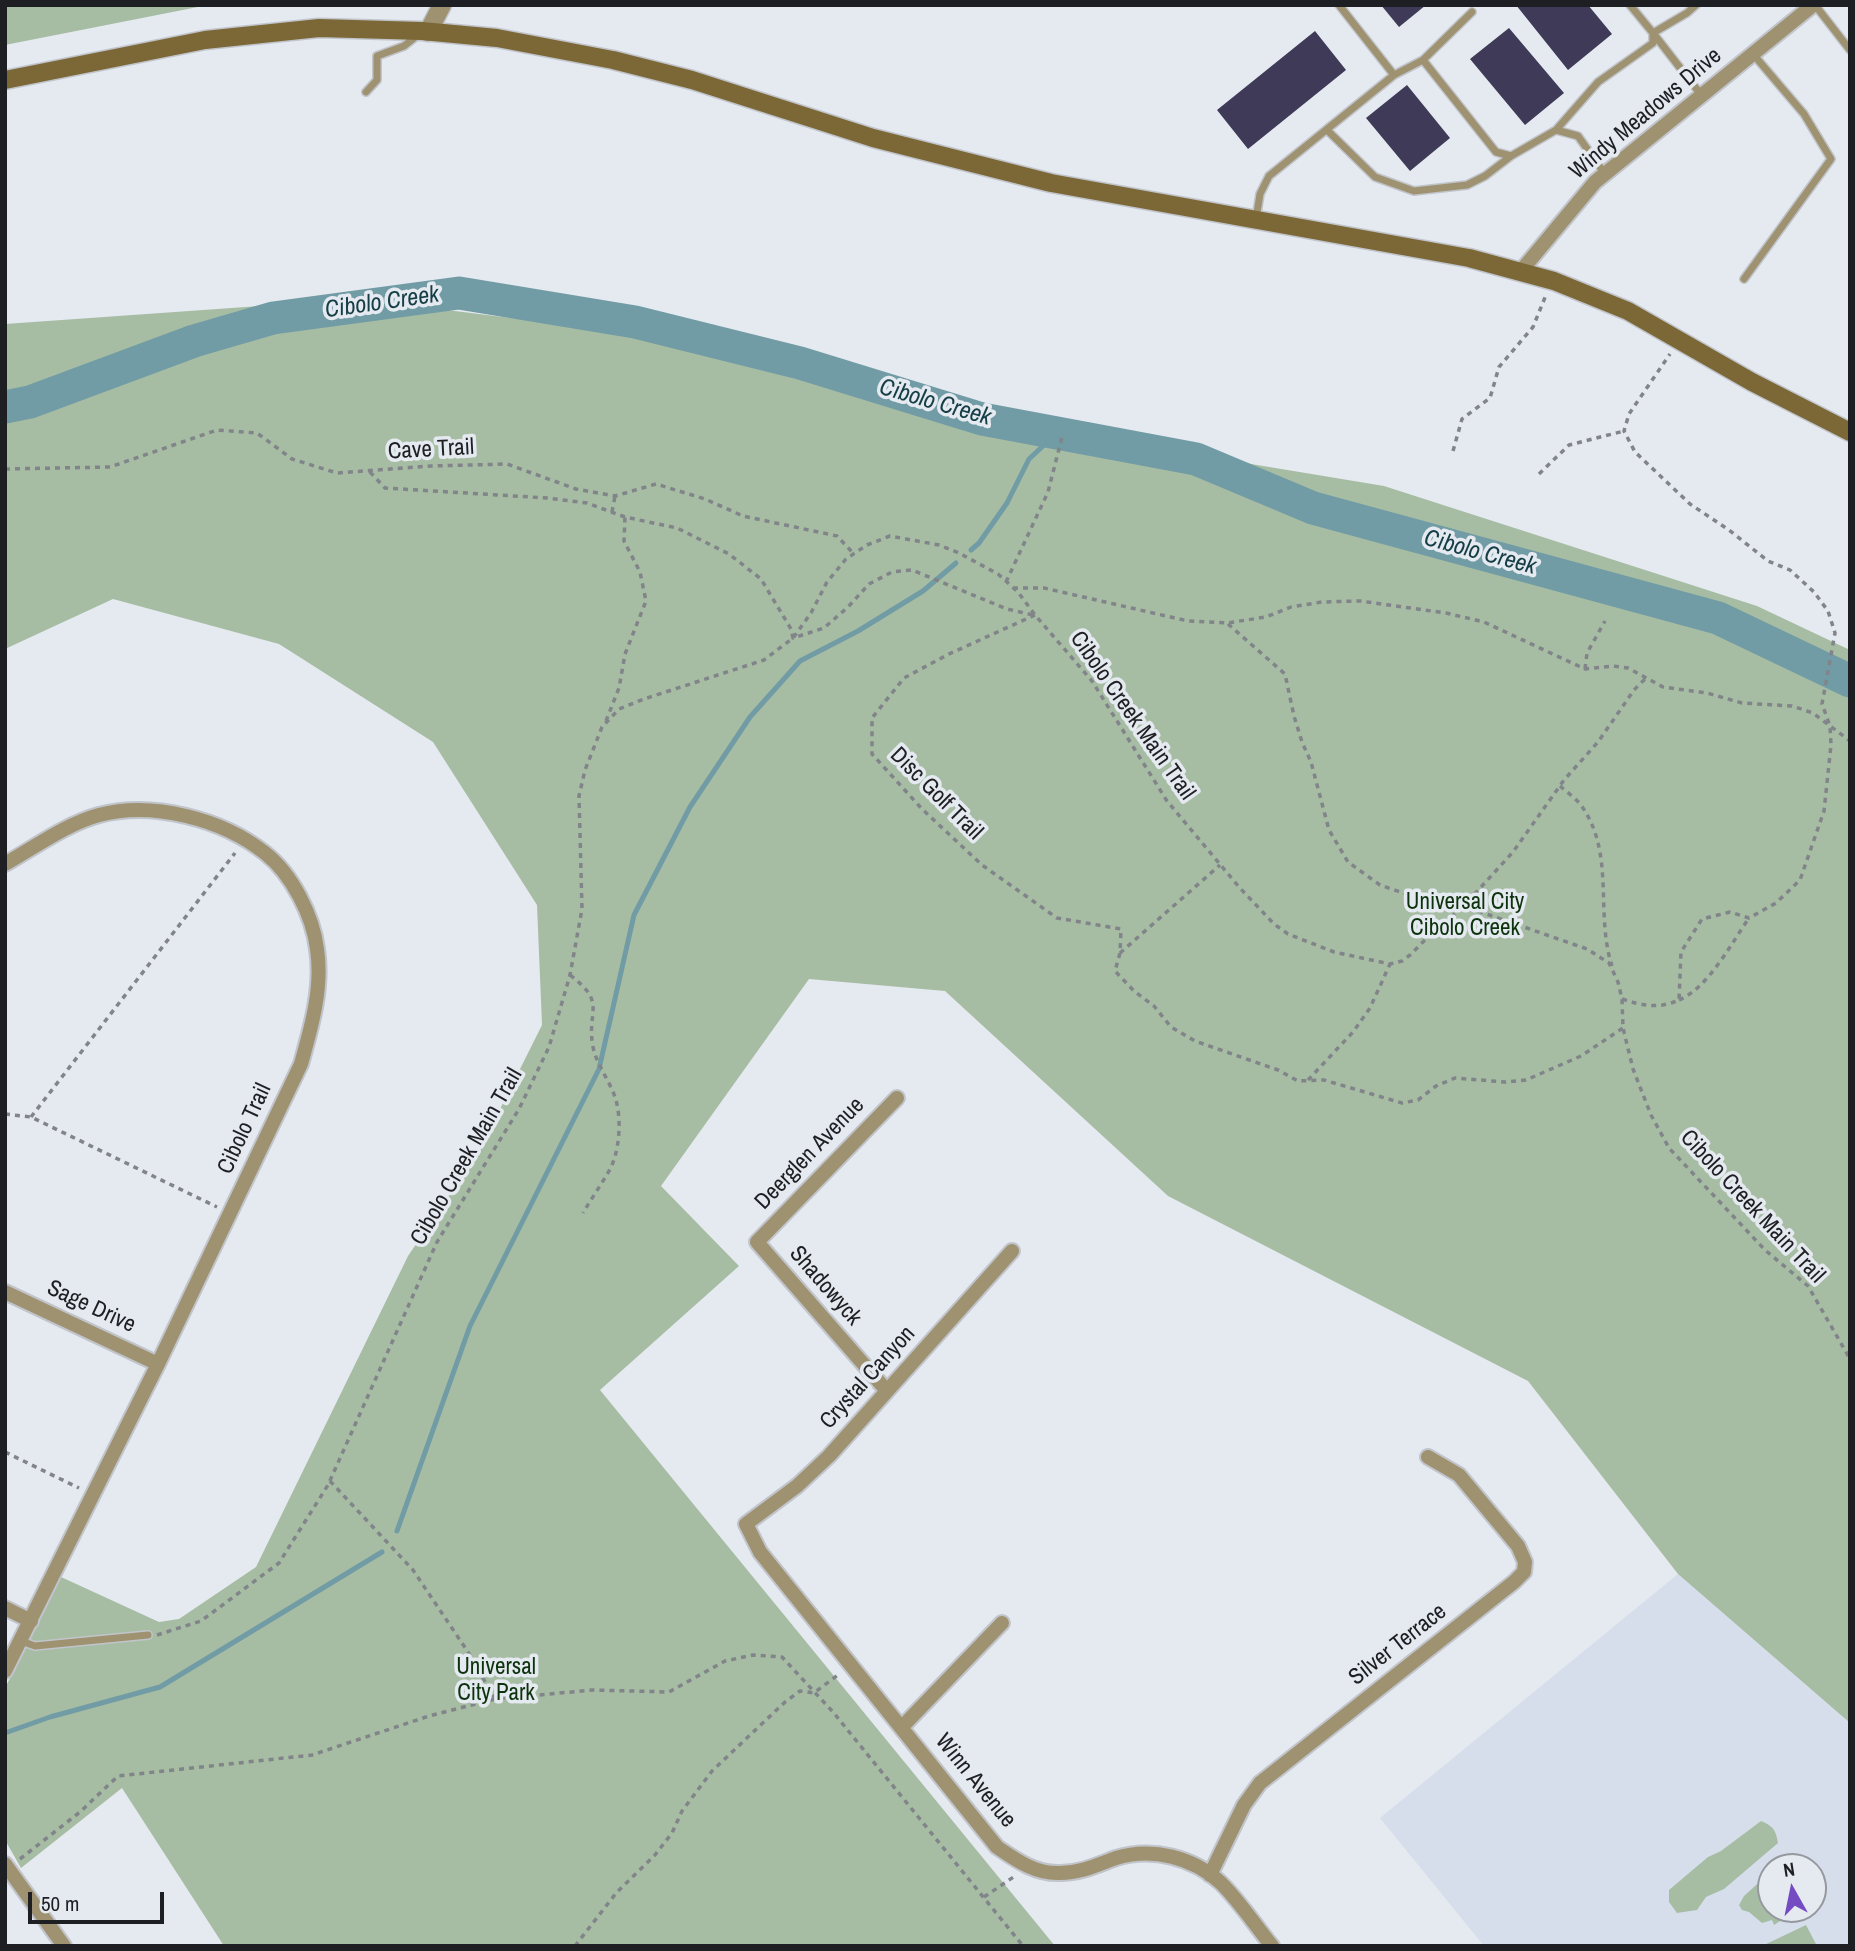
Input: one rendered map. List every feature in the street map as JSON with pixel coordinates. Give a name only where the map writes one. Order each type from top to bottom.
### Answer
[{"type":"main road","points":[[5,80],[205,40],[318,29],[425,31],[497,38],[613,60],[692,80],[873,138],[1038,180],[1469,258],[1521,271],[1554,281],[1628,311],[1764,388],[1850,432]]},
{"type":"street","points":[[425,31],[442,5]]},
{"type":"street","name":"Windy Meadows Drive","points":[[1521,271],[1605,174],[1814,5]]},
{"type":"street","name":"Cibolo Trail","points":[[5,864],[83,820],[127,811],[166,811],[209,823],[267,853],[286,875],[305,908],[317,949],[318,980],[313,1023],[301,1064],[158,1364],[21,1641],[6,1666]]},
{"type":"street","name":"Deerglen Avenue","points":[[757,1242],[897,1098]]},
{"type":"street","name":"Shadowyck","points":[[757,1242],[887,1391]]},
{"type":"street","name":"Crystal Canyon","points":[[746,1524],[797,1486],[829,1456],[1013,1251]]},
{"type":"street","name":"Sage Drive","points":[[5,1292],[158,1364]]},
{"type":"street","name":"Silver Terrace","points":[[1210,1875],[1244,1805],[1260,1783],[1524,1572],[1525,1562],[1510,1536],[1459,1475],[1428,1457]]},
{"type":"street","name":"Winn Avenue","points":[[746,1524],[760,1552],[997,1847],[1029,1868],[1057,1874],[1086,1871],[1132,1854],[1161,1854],[1188,1862],[1221,1883],[1272,1946]]},
{"type":"street","points":[[5,1608],[31,1621]]},
{"type":"street","points":[[902,1727],[1002,1623]]},
{"type":"street","points":[[6,1866],[64,1946]]},
{"type":"lane","points":[[1339,5],[1394,75]]},
{"type":"lane","points":[[1630,5],[1702,96]]},
{"type":"lane","points":[[1653,33],[1696,5]]},
{"type":"lane","points":[[1814,5],[1850,50]]},
{"type":"lane","points":[[1256,220],[1260,194],[1269,176],[1394,75],[1423,60],[1472,12]]},
{"type":"lane","points":[[366,92],[377,80],[377,56],[404,46],[425,31]]},
{"type":"lane","points":[[1327,130],[1375,177],[1414,191],[1467,185],[1556,130],[1598,82],[1653,43],[1653,33]]},
{"type":"lane","points":[[1744,279],[1831,159],[1804,114],[1754,54]]},
{"type":"lane","points":[[1423,60],[1496,152],[1511,156]]},
{"type":"lane","points":[[1556,130],[1578,136],[1605,174]]},
{"type":"lane","points":[[21,1641],[35,1646],[148,1635]]},
{"type":"path","points":[[1452,451],[1462,419],[1490,398],[1499,367],[1533,327],[1542,301],[1554,281]]},
{"type":"path","points":[[1622,999],[1645,1006],[1666,1006],[1692,995],[1749,918],[1776,903],[1800,880],[1824,811],[1829,783],[1830,726],[1822,704],[1835,633],[1828,611],[1814,592],[1790,570],[1768,561],[1730,530],[1690,504],[1635,452],[1624,431],[1629,414],[1679,340]]},
{"type":"path","name":"Cave Trail","points":[[5,469],[110,467],[217,430],[257,433],[292,459],[337,473],[507,464],[576,489],[615,496],[656,484],[705,499],[743,516],[836,536],[853,554]]},
{"type":"path","points":[[1539,474],[1569,445],[1624,431]]},
{"type":"path","points":[[1006,582],[1048,492],[1062,437]]},
{"type":"path","points":[[370,471],[385,488],[587,503],[625,517],[677,528],[729,554],[761,579],[791,629],[793,638],[824,628],[869,584],[892,572],[912,570],[1007,609],[1035,615]]},
{"type":"path","points":[[612,512],[615,496]]},
{"type":"path","points":[[606,723],[619,688],[625,653],[646,601],[640,572],[624,541],[625,517]]},
{"type":"path","name":"Cibolo Creek Main Trail","points":[[148,1635],[162,1635],[201,1621],[279,1563],[330,1481],[437,1242],[512,1121],[531,1084],[549,1047],[570,975],[582,909],[579,796],[585,771],[606,723],[619,709],[644,699],[764,660],[793,638],[811,613],[827,582],[846,559],[867,545],[890,536],[922,541],[959,553],[1006,582],[1092,681],[1167,801],[1274,924],[1288,934],[1334,953],[1390,964]]},
{"type":"path","points":[[1013,588],[1044,589],[1188,621],[1227,623],[1266,617],[1291,607],[1321,602],[1360,601],[1446,613],[1484,622],[1585,669],[1613,666],[1628,668],[1663,687],[1707,693],[1742,703],[1792,706],[1813,713],[1850,741]]},
{"type":"path","name":"Disc Golf Trail","points":[[1035,615],[949,654],[904,678],[872,718],[872,754],[922,809],[982,865],[1057,918],[1121,929],[1120,953],[1115,971],[1133,991],[1154,1006],[1171,1027],[1195,1041],[1278,1070],[1298,1081],[1324,1080],[1402,1103],[1418,1100],[1436,1086],[1455,1078],[1505,1082],[1526,1080],[1581,1056],[1623,1028]]},
{"type":"path","points":[[1585,669],[1587,653],[1605,621]]},
{"type":"path","points":[[1227,623],[1285,674],[1294,716],[1311,762],[1329,830],[1348,862],[1380,885],[1412,896],[1444,900],[1461,909],[1478,911],[1587,949],[1612,968]]},
{"type":"path","points":[[1308,1080],[1359,1024],[1370,1008],[1390,964],[1402,961],[1410,955],[1461,909],[1513,852],[1560,786],[1598,742],[1634,690],[1647,677]]},
{"type":"path","name":"Cibolo Creek Main Trail","points":[[1560,786],[1581,805],[1594,827],[1600,845],[1606,948],[1622,999],[1623,1028],[1633,1069],[1651,1115],[1669,1149],[1765,1250],[1808,1286],[1850,1359]]},
{"type":"path","points":[[31,1117],[245,840]]},
{"type":"path","points":[[1120,953],[1220,865]]},
{"type":"path","points":[[1679,1000],[1681,951],[1702,919],[1730,912],[1749,918]]},
{"type":"path","points":[[570,975],[591,993],[594,1012],[592,1035],[596,1057],[606,1073],[616,1099],[617,1144],[611,1169],[583,1213]]},
{"type":"path","points":[[5,1114],[31,1117],[231,1214]]},
{"type":"path","points":[[5,1452],[93,1495]]},
{"type":"path","points":[[330,1481],[413,1570],[468,1652],[495,1699]]},
{"type":"path","points":[[6,1866],[49,1838],[118,1776],[312,1755],[429,1716],[495,1699],[593,1690],[669,1692],[725,1661],[753,1655],[782,1657],[833,1712],[1023,1946]]},
{"type":"path","points":[[575,1946],[617,1892],[655,1854],[712,1770],[785,1702],[800,1691],[814,1693],[852,1665]]},
{"type":"path","points":[[984,1897],[1029,1868]]},
{"type":"shaded area","points":[[1678,1574],[1850,1723],[1850,1946],[1484,1946],[1380,1818]]},
{"type":"green space","points":[[5,5],[208,5],[5,45]]},
{"type":"green space","name":"Universal City Cibolo Creek","points":[[359,299],[823,357],[1058,432],[1384,486],[1757,606],[1850,650],[1850,1723],[1678,1574],[1528,1381],[1168,1196],[945,991],[809,979],[661,1186],[739,1266],[600,1390],[1055,1946],[224,1946],[122,1788],[21,1868],[5,1840],[5,1688],[61,1577],[159,1622],[179,1619],[256,1567],[408,1256],[479,1151],[542,1025],[537,905],[433,742],[279,644],[113,599],[5,649],[5,324]]},
{"type":"green space","points":[[1761,1821],[1773,1829],[1778,1843],[1766,1853],[1757,1853],[1757,1861],[1724,1889],[1706,1897],[1697,1910],[1677,1913],[1669,1902],[1669,1890],[1708,1857],[1721,1851]]},
{"type":"green space","points":[[1757,1884],[1757,1919],[1742,1910],[1739,1905],[1744,1896]]},
{"type":"green space","points":[[1806,1925],[1817,1946],[1762,1946]]},
{"type":"building","points":[[1381,5],[1426,5],[1399,27]]},
{"type":"building","points":[[1516,5],[1588,5],[1612,34],[1568,70]]},
{"type":"building","points":[[1509,28],[1564,93],[1525,125],[1470,59]]},
{"type":"building","points":[[1315,31],[1346,70],[1248,149],[1217,110]]},
{"type":"building","points":[[1407,85],[1450,138],[1410,171],[1366,118]]},
{"type":"waterway","name":"Cibolo Creek","points":[[5,407],[30,402],[194,341],[273,318],[459,293],[635,322],[800,363],[982,419],[1196,459],[1313,508],[1718,618],[1850,681]]},
{"type":"waterway","points":[[971,550],[1007,503],[1029,459],[1058,432]]},
{"type":"waterway","points":[[397,1531],[470,1326],[599,1069],[634,915],[690,807],[750,717],[800,661],[858,631],[923,591],[956,563]]},
{"type":"waterway","points":[[5,1733],[50,1717],[160,1687],[382,1552]]},
{"type":"park label","name":"Universal City Park","points":[[496,1681]]}]
